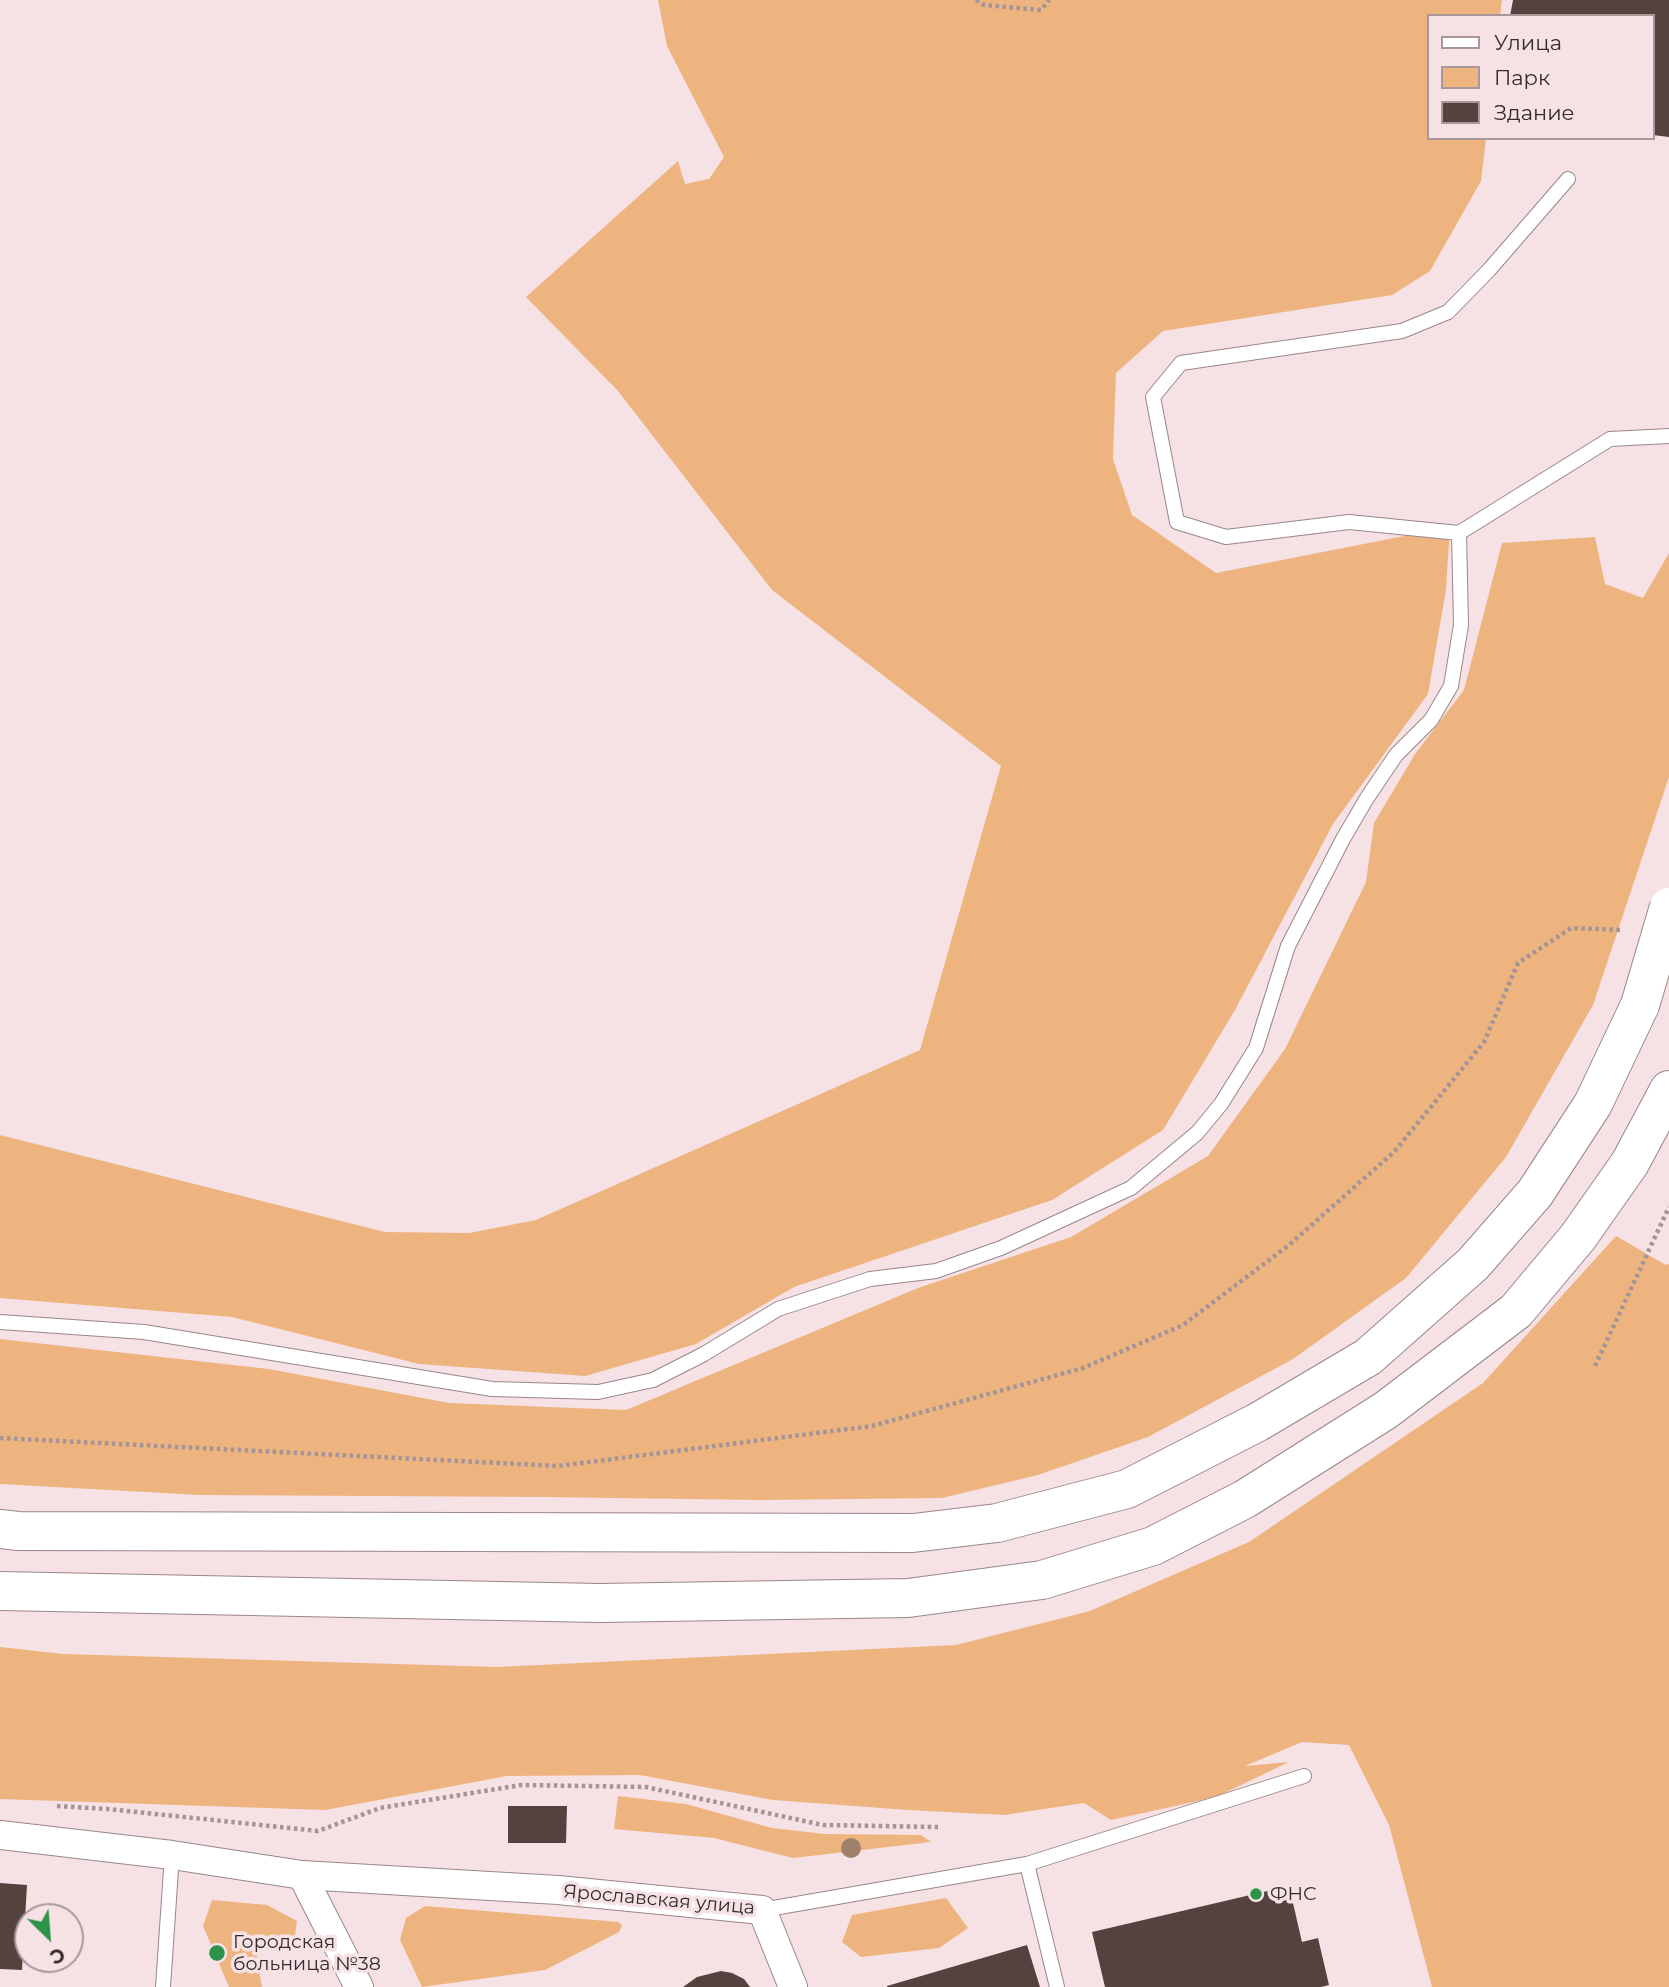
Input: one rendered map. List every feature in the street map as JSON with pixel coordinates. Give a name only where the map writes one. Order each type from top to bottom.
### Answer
[{"type":"main road","points":[[0,1529],[913,1533],[997,1523],[1127,1489],[1258,1422],[1368,1357],[1473,1264],[1535,1194],[1592,1104],[1640,1005],[1669,907]]},
{"type":"main road","points":[[0,1591],[600,1603],[908,1598],[1042,1580],[1153,1546],[1245,1499],[1386,1410],[1516,1311],[1578,1237],[1630,1163],[1669,1090]]},
{"type":"street","name":"Ярославская улица","points":[[0,1835],[172,1855],[302,1875],[558,1890],[762,1910]]},
{"type":"street","points":[[302,1875],[359,1987]]},
{"type":"street","points":[[762,1910],[793,1987]]},
{"type":"lane","points":[[1568,179],[1489,270],[1448,312],[1402,331],[1181,363],[1153,397],[1177,522],[1226,537],[1349,522],[1458,533],[1610,439],[1669,436]]},
{"type":"lane","points":[[0,1322],[144,1332],[492,1389],[598,1392],[653,1380],[704,1354],[778,1309],[870,1279],[936,1271],[1000,1248],[1131,1188],[1197,1133],[1221,1104],[1256,1048],[1289,946],[1349,829],[1396,755],[1431,720],[1451,686],[1461,625],[1458,533]]},
{"type":"lane","name":"Ярославская улица","points":[[762,1910],[1027,1864],[1304,1776]]},
{"type":"lane","points":[[163,1987],[172,1855]]},
{"type":"lane","points":[[1027,1864],[1057,1987]]},
{"type":"path","points":[[976,0],[984,5],[1041,10],[1049,0]]},
{"type":"path","points":[[0,1437],[558,1466],[872,1426],[1083,1368],[1183,1325],[1289,1245],[1394,1153],[1484,1042],[1518,963],[1571,928],[1634,931]]},
{"type":"path","points":[[1595,1366],[1669,1207]]},
{"type":"path","points":[[54,1806],[108,1809],[318,1831],[380,1808],[521,1785],[646,1787],[823,1825],[938,1827]]},
{"type":"green space","points":[[658,0],[1502,0],[1500,14],[1428,14],[1428,140],[1486,140],[1481,181],[1430,271],[1392,295],[1163,331],[1116,373],[1113,459],[1132,515],[1216,573],[1450,527],[1446,590],[1428,694],[1333,824],[1235,1010],[1163,1130],[1052,1200],[794,1287],[696,1344],[585,1376],[419,1364],[232,1317],[0,1298],[0,1135],[385,1232],[469,1233],[536,1220],[920,1050],[1001,766],[772,590],[618,391],[526,297],[678,161],[685,184],[709,179],[724,157],[667,46]]},
{"type":"green space","points":[[1595,537],[1605,584],[1643,598],[1669,553],[1669,777],[1593,1005],[1506,1157],[1406,1278],[1293,1359],[1148,1437],[1038,1475],[942,1498],[761,1500],[200,1495],[0,1484],[0,1339],[269,1369],[449,1403],[626,1410],[918,1288],[1071,1237],[1208,1156],[1285,1049],[1366,882],[1374,823],[1415,754],[1464,690],[1502,543]]},
{"type":"green space","points":[[1616,1236],[1666,1265],[1669,1264],[1669,1987],[1432,1987],[1389,1825],[1349,1745],[1302,1742],[1245,1766],[1289,1762],[1216,1797],[1111,1820],[1084,1803],[1004,1815],[908,1810],[773,1800],[640,1775],[507,1776],[325,1810],[0,1799],[0,1647],[63,1654],[497,1667],[956,1645],[1090,1611],[1249,1542],[1483,1383]]},
{"type":"green space","points":[[618,1796],[686,1804],[772,1828],[825,1834],[921,1835],[931,1842],[793,1858],[714,1838],[614,1829]]},
{"type":"green space","points":[[946,1898],[968,1928],[939,1948],[861,1957],[842,1942],[852,1915]]},
{"type":"green space","points":[[212,1900],[267,1905],[297,1921],[294,1942],[256,1952],[262,1987],[229,1987],[203,1926]]},
{"type":"green space","points":[[425,1906],[619,1922],[622,1926],[619,1932],[545,1970],[422,1987],[400,1940],[406,1918]]},
{"type":"building","points":[[1513,0],[1669,0],[1669,137],[1655,135],[1655,14],[1510,14]]},
{"type":"building","points":[[508,1806],[567,1806],[566,1843],[508,1843]]},
{"type":"building","points":[[0,1883],[27,1885],[26,1903],[14,1903],[14,1970],[0,1969]]},
{"type":"building","points":[[1289,1886],[1302,1942],[1318,1938],[1329,1985],[1105,1987],[1092,1932]]},
{"type":"building","points":[[1027,1945],[1040,1987],[887,1987],[887,1986]]},
{"type":"building","points":[[721,1971],[744,1979],[750,1987],[683,1987],[697,1977]]},
{"type":"place","name":"ФНС","points":[[1256,1894]]},
{"type":"place","name":"Городская больница №38","points":[[217,1953]]}]
